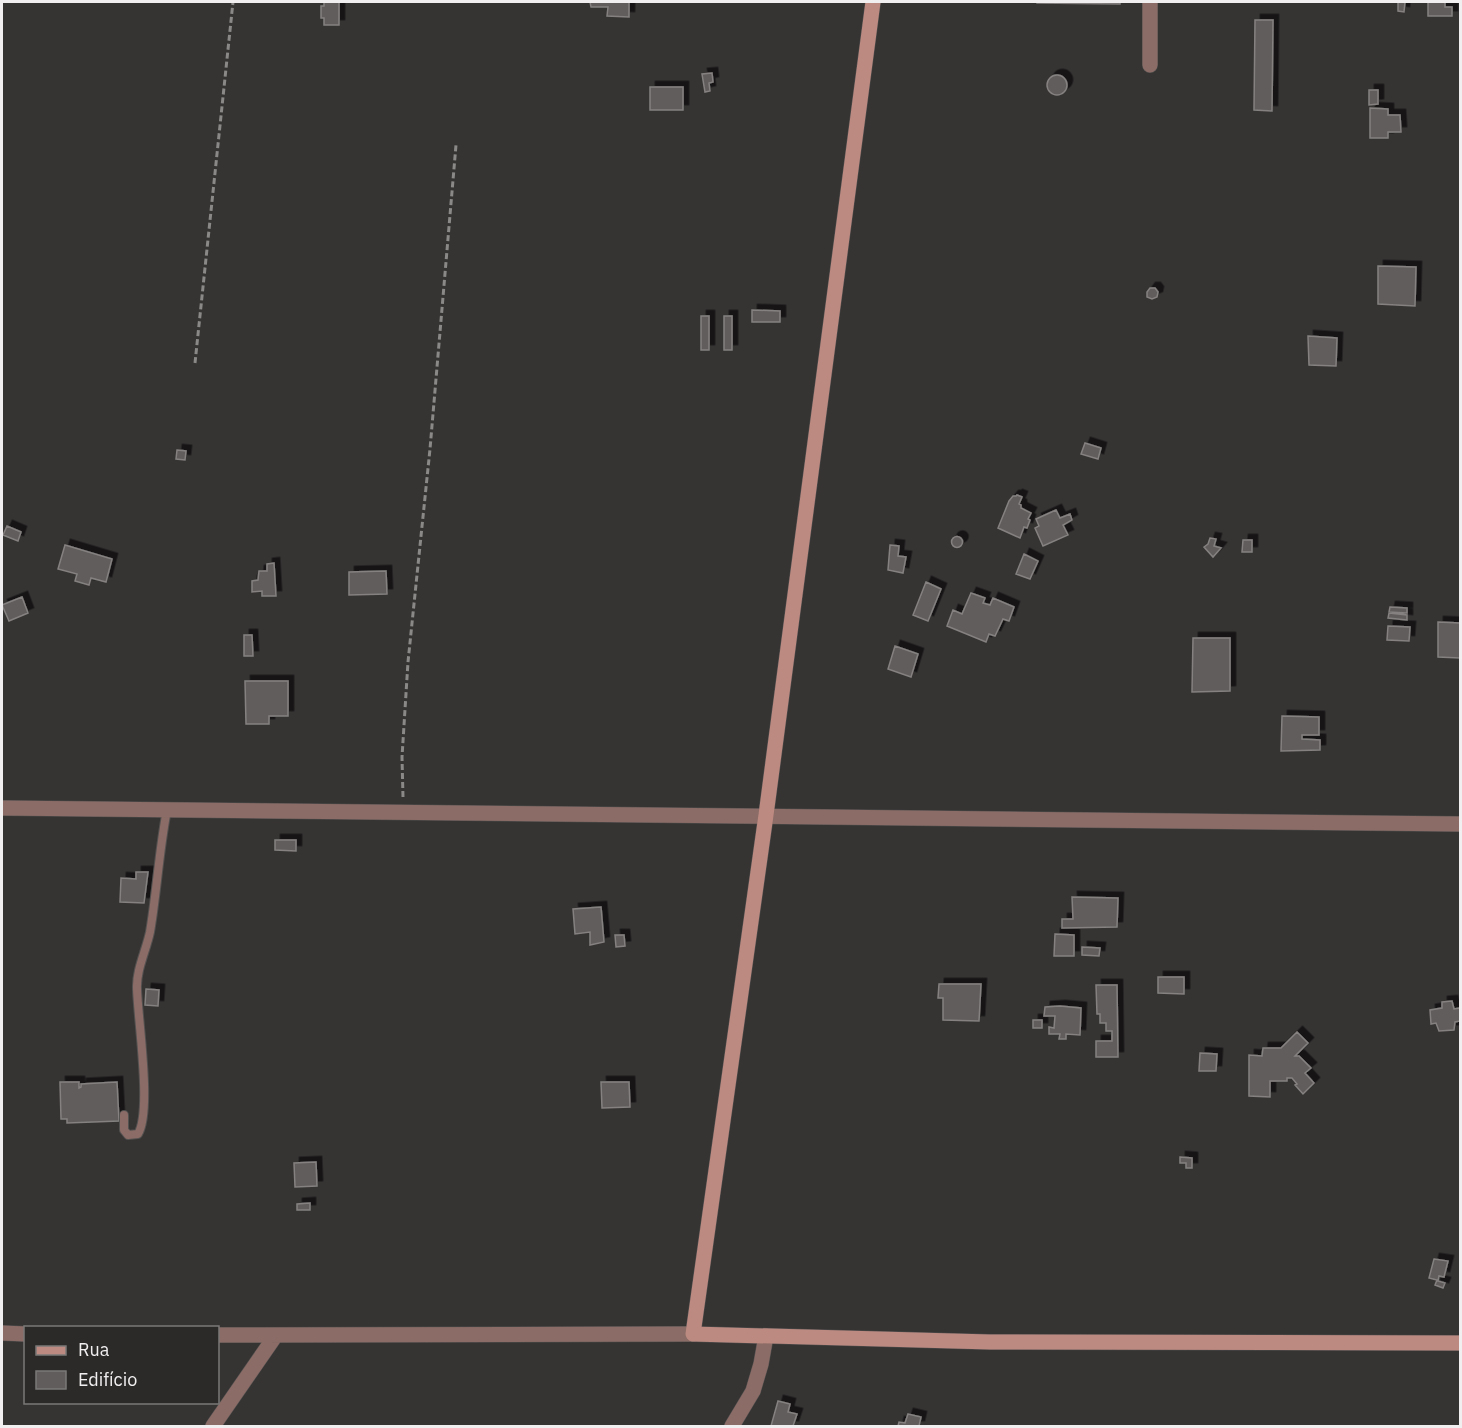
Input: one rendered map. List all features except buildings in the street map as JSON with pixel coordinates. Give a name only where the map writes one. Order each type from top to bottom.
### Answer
[{"type":"street","points":[[693,1334],[766,815],[873,2]]},
{"type":"street","points":[[1150,2],[1150,65]]},
{"type":"street","points":[[2,808],[1461,824]]},
{"type":"street","points":[[2,1334],[24,1334]]},
{"type":"street","points":[[219,1335],[693,1334],[1002,1342],[1461,1343]]},
{"type":"street","points":[[213,1426],[276,1335]]},
{"type":"street","points":[[732,1426],[753,1391],[766,1336]]},
{"type":"lane","points":[[124,1115],[124,1130],[128,1135],[138,1134],[142,1127],[144,1106],[137,986],[150,934],[160,847],[167,810]]},
{"type":"path","points":[[195,363],[233,2]]},
{"type":"path","points":[[406,814],[402,791],[402,757],[408,662],[430,449],[456,145]]}]
